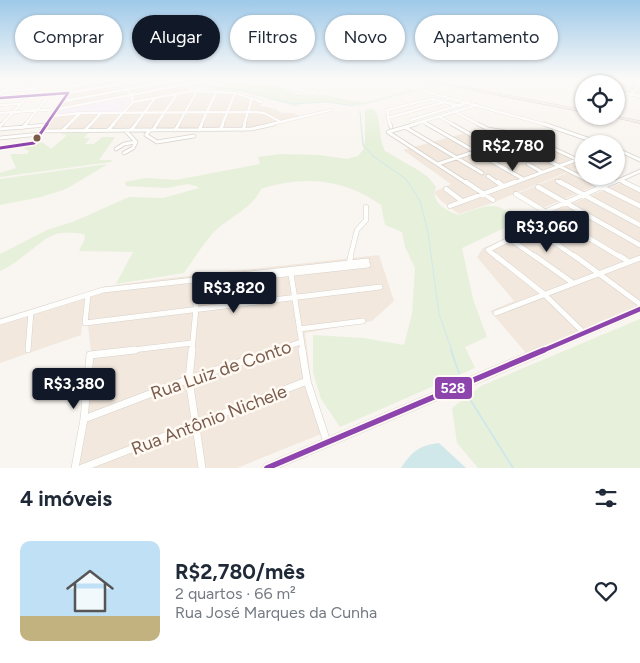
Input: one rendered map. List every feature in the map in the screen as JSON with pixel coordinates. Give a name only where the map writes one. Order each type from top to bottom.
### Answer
[{"type":"highway","points":[[534,100],[575,108]]},
{"type":"highway","points":[[625,117],[640,121]]},
{"type":"highway","points":[[625,118],[640,121]]},
{"type":"main road","points":[[267,468],[640,309]]},
{"type":"street","points":[[0,128],[24,100]]},
{"type":"street","points":[[22,128],[44,100]]},
{"type":"street","points":[[0,148],[34,144],[64,100]]},
{"type":"street","points":[[0,113],[58,109],[110,100]]},
{"type":"street","points":[[107,130],[133,102],[145,100]]},
{"type":"street","points":[[131,130],[154,100]]},
{"type":"street","points":[[172,100],[146,135],[157,142],[194,136]]},
{"type":"street","points":[[175,130],[192,100]]},
{"type":"street","points":[[199,130],[212,100]]},
{"type":"street","points":[[220,130],[232,100]]},
{"type":"street","points":[[243,130],[251,100]]},
{"type":"street","points":[[257,100],[262,102]]},
{"type":"street","points":[[391,127],[387,110],[426,100]]},
{"type":"street","points":[[434,100],[462,104]]},
{"type":"street","points":[[451,100],[462,104]]},
{"type":"street","points":[[388,118],[446,102]]},
{"type":"street","points":[[411,120],[470,102],[578,135]]},
{"type":"street","points":[[0,105],[20,104]]},
{"type":"street","points":[[478,104],[388,132],[493,200]]},
{"type":"street","points":[[0,138],[62,131],[243,130],[259,128],[331,110]]},
{"type":"street","points":[[53,116],[80,113],[262,112],[281,122]]},
{"type":"street","points":[[455,112],[488,129],[524,135],[575,159]]},
{"type":"street","points":[[62,131],[80,113]]},
{"type":"street","points":[[84,131],[101,113]]},
{"type":"street","points":[[440,117],[474,136],[507,142],[559,165],[640,206]]},
{"type":"street","points":[[0,121],[5,121]]},
{"type":"street","points":[[424,122],[523,179]]},
{"type":"street","points":[[0,128],[46,125]]},
{"type":"street","points":[[405,127],[482,173]]},
{"type":"street","points":[[124,130],[136,142]]},
{"type":"street","points":[[438,164],[524,135]]},
{"type":"street","points":[[116,149],[124,144],[136,142]]},
{"type":"street","points":[[124,153],[133,148],[136,142]]},
{"type":"street","points":[[494,146],[521,161]]},
{"type":"street","points":[[625,154],[640,160]]},
{"type":"street","points":[[450,206],[575,159]]},
{"type":"street","points":[[528,164],[542,172]]},
{"type":"street","points":[[625,177],[640,171]]},
{"type":"street","points":[[488,176],[503,186]]},
{"type":"street","points":[[558,181],[640,225]]},
{"type":"street","points":[[625,183],[640,190]]},
{"type":"street","points":[[584,333],[544,294],[488,250],[510,239],[545,212],[608,185]]},
{"type":"street","points":[[538,188],[640,245]]},
{"type":"street","points":[[446,189],[462,201]]},
{"type":"street","points":[[516,194],[629,262]]},
{"type":"street","points":[[349,263],[357,230],[365,225],[367,221],[366,207]]},
{"type":"street","points":[[529,225],[600,273],[640,304]]},
{"type":"street","points":[[510,239],[573,283]]},
{"type":"street","points":[[496,313],[640,258]]},
{"type":"street","points":[[0,322],[103,290],[291,274],[367,263],[349,263],[195,282]]},
{"type":"street","points":[[291,274],[307,382],[327,442]]},
{"type":"street","points":[[195,282],[196,308],[189,379],[202,468]]},
{"type":"street","points":[[88,295],[85,323],[380,287]]},
{"type":"street","points":[[28,350],[31,312]]},
{"type":"street","points":[[299,329],[363,321]]},
{"type":"street","name":"Rua Luiz de Conto","points":[[84,419],[189,379],[301,342]]},
{"type":"street","points":[[75,468],[84,419],[90,355],[192,343]]},
{"type":"street","name":"Rua Antônio Nichele","points":[[82,468],[307,382]]},
{"type":"shaded area","points":[[66,100],[105,100],[60,108]]},
{"type":"shaded area","points":[[114,100],[131,100],[120,112],[56,115],[59,110]]},
{"type":"shaded area","points":[[134,100],[262,100],[261,106],[276,109],[281,113],[294,113],[301,118],[252,131],[42,132],[53,117],[81,114],[124,114],[135,102]]},
{"type":"shaded area","points":[[484,128],[522,135],[575,161],[575,169],[492,203],[459,214],[440,200],[434,192],[451,184],[403,150]]},
{"type":"shaded area","points":[[575,170],[575,185],[597,185],[543,208],[519,193]]},
{"type":"shaded area","points":[[625,181],[640,188],[640,305],[527,354],[490,311],[514,301],[477,257],[483,248],[507,238],[528,222],[616,185],[625,185]]},
{"type":"shaded area","points":[[379,255],[394,301],[372,321],[305,333],[311,380],[326,432],[237,468],[78,468],[91,352],[88,325],[89,292],[101,287],[170,278]]},
{"type":"shaded area","points":[[85,296],[81,335],[0,363],[0,323]]},
{"type":"green space","points":[[272,100],[348,100],[363,103],[383,100],[360,106],[327,102],[298,104],[301,106]]},
{"type":"green space","points":[[365,110],[375,110],[377,115],[381,141],[385,151],[428,177],[436,187],[435,197],[440,205],[459,215],[483,207],[497,207],[510,214],[517,222],[462,248],[473,299],[487,337],[465,347],[475,368],[340,427],[321,399],[313,372],[313,335],[363,338],[404,345],[412,314],[415,268],[405,247],[402,232],[385,225],[381,205],[367,196],[338,185],[308,181],[293,182],[261,189],[252,202],[212,234],[184,273],[116,284],[133,252],[79,251],[85,238],[84,234],[70,233],[56,234],[50,237],[15,263],[0,271],[0,254],[47,230],[75,221],[129,197],[163,198],[199,188],[188,184],[166,188],[126,186],[125,182],[146,178],[176,180],[260,164],[258,157],[281,154],[319,155],[347,159],[358,156],[363,150],[365,141]]},
{"type":"green space","points":[[64,132],[89,132],[84,138],[90,138],[85,144],[94,144],[102,137],[115,137],[99,160],[112,160],[111,162],[0,177],[0,173],[16,168],[10,154],[27,154],[29,151],[21,147],[42,142],[51,149],[67,135],[61,134]]},
{"type":"green space","points":[[108,164],[66,189],[41,197],[0,205],[0,179]]},
{"type":"green space","points":[[640,319],[640,468],[478,468],[457,443],[452,408],[481,386]]},
{"type":"water","points":[[439,443],[466,468],[401,468],[417,450]]},
{"type":"waterway","points":[[277,100],[292,104],[328,102],[354,106]]},
{"type":"waterway","points":[[360,112],[363,145],[373,156],[406,179],[420,201],[428,232],[439,314],[452,351]]},
{"type":"waterway","points":[[451,350],[459,373]]},
{"type":"waterway","points":[[468,396],[513,468]]},
{"type":"transit line","name":"528","points":[[0,148],[34,143],[63,100]]},
{"type":"transit line","name":"528","points":[[267,468],[640,309]]}]
